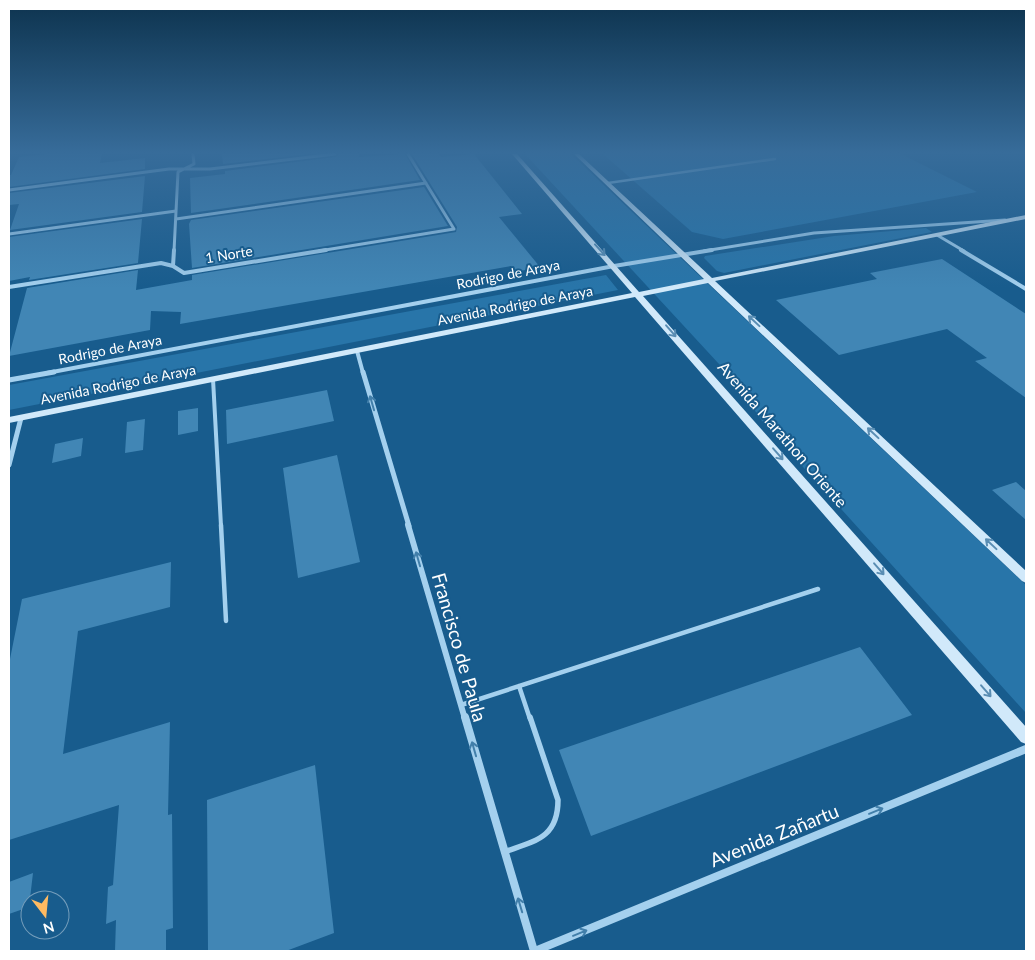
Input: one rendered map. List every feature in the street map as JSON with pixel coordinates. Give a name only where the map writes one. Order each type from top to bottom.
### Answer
[{"type":"main road","name":"Avenida Marathon Oriente","points":[[554,199],[1026,737]]},
{"type":"main road","points":[[625,199],[1026,578]]},
{"type":"main road","name":"Avenida Rodrigo de Araya","points":[[9,420],[1026,217]]},
{"type":"street","points":[[173,266],[177,199]]},
{"type":"street","points":[[176,218],[313,199]]},
{"type":"street","name":"1 Norte","points":[[9,287],[161,263],[173,266],[184,273],[454,229],[436,199]]},
{"type":"street","points":[[9,234],[176,211]]},
{"type":"street","name":"Rodrigo de Araya","points":[[9,380],[683,254],[833,231],[1016,219]]},
{"type":"street","points":[[937,235],[1026,289]]},
{"type":"street","name":"Francisco de Paula","points":[[357,351],[534,951]]},
{"type":"street","points":[[9,465],[21,418]]},
{"type":"street","name":"Avenida Zañartu","points":[[534,951],[1026,749]]},
{"type":"lane","points":[[213,379],[226,621]]},
{"type":"lane","points":[[461,705],[818,589]]},
{"type":"lane","points":[[504,852],[544,837],[557,821],[559,810],[558,800],[519,686]]},
{"type":"shaded area","points":[[566,199],[618,199],[1026,585],[1026,713],[765,425],[731,377]]},
{"type":"shaded area","points":[[654,199],[940,199],[723,239],[692,232]]},
{"type":"shaded area","points":[[926,228],[932,232],[724,273],[717,271],[704,258],[705,256],[834,236]]},
{"type":"shaded area","points":[[606,275],[618,290],[9,410],[9,385]]},
{"type":"building","points":[[9,199],[143,199],[142,212],[10,230],[19,204],[9,205]]},
{"type":"building","points":[[191,199],[290,199],[191,213]]},
{"type":"building","points":[[341,199],[431,199],[448,226],[192,268],[189,224],[191,220]]},
{"type":"building","points":[[440,199],[510,199],[522,214],[499,217],[540,267],[515,272],[511,266],[180,324],[181,312],[151,311],[150,330],[9,356],[27,288],[138,270],[136,290],[192,280],[192,275],[456,232],[457,227]]},
{"type":"building","points":[[142,219],[138,263],[29,280],[30,277],[9,281],[9,237]]},
{"type":"building","points":[[942,259],[1026,314],[1026,398],[975,361],[987,358],[947,329],[839,355],[776,300],[877,279],[870,273]]},
{"type":"building","points":[[327,390],[334,421],[227,444],[226,410]]},
{"type":"building","points":[[198,408],[198,431],[178,435],[178,411]]},
{"type":"building","points":[[145,419],[143,450],[125,453],[127,422]]},
{"type":"building","points":[[83,438],[81,456],[52,463],[55,444]]},
{"type":"building","points":[[337,455],[360,562],[298,578],[283,468]]},
{"type":"building","points":[[1016,482],[1026,491],[1026,520],[992,490]]},
{"type":"building","points":[[171,562],[170,607],[78,631],[63,754],[170,722],[168,815],[172,814],[173,928],[166,930],[166,951],[115,951],[116,920],[106,924],[108,887],[113,885],[119,805],[9,840],[9,664],[22,599]]},
{"type":"building","points":[[860,647],[912,715],[591,836],[559,750]]},
{"type":"building","points":[[315,765],[334,933],[286,951],[208,951],[207,800]]},
{"type":"building","points":[[33,873],[31,890],[20,890],[20,910],[9,914],[9,882]]}]
